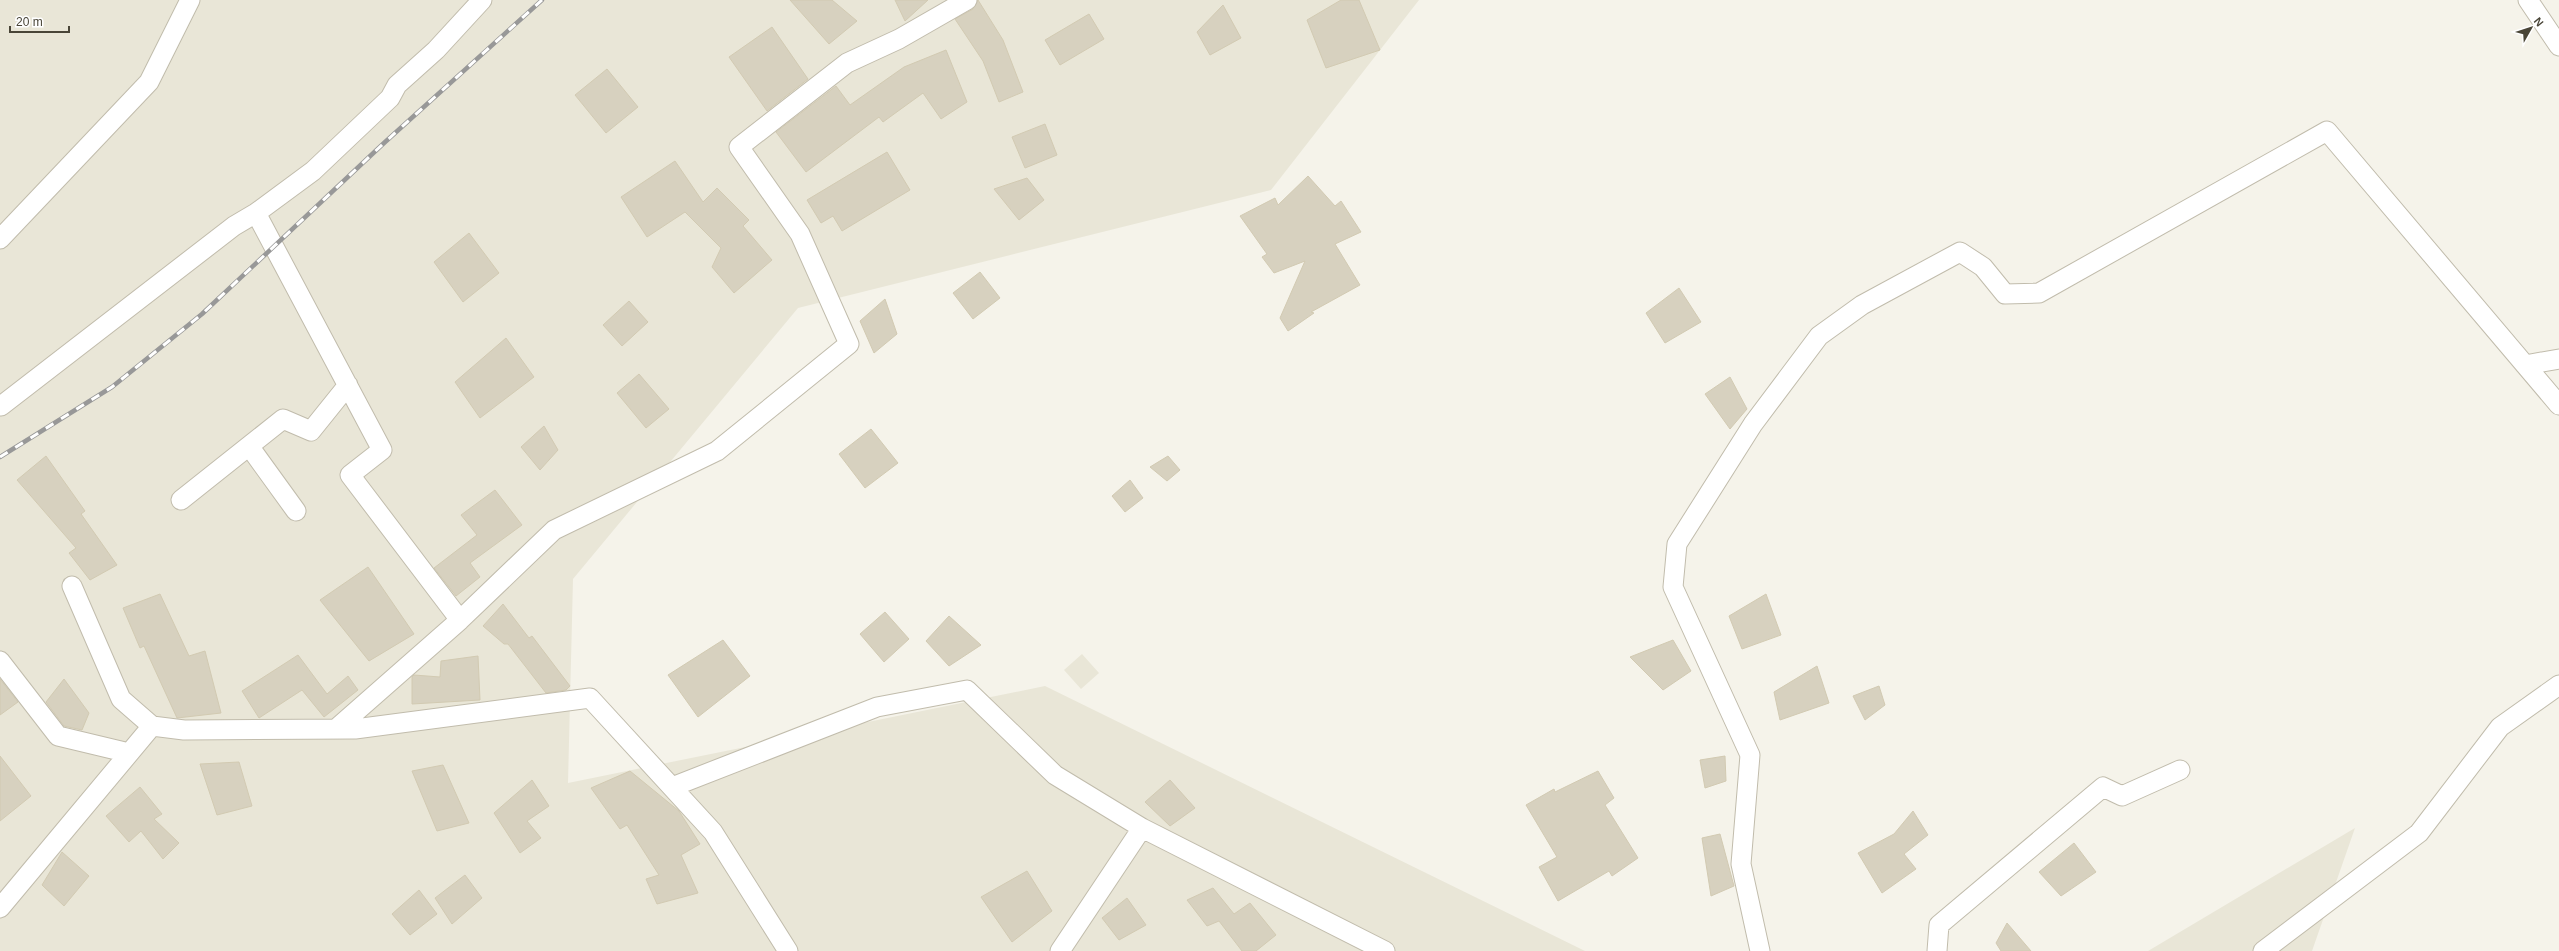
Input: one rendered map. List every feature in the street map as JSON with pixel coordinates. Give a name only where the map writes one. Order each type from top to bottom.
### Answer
[{"type":"street","points":[[0,239],[149,82],[190,0]]},
{"type":"street","points":[[2,406],[234,226],[256,213],[313,171],[390,98],[397,85],[436,50],[482,0]]},
{"type":"street","points":[[336,729],[460,620],[554,530],[717,451],[849,344],[800,234],[739,147],[847,63],[899,39],[967,0]]},
{"type":"street","points":[[2528,0],[2559,46]]},
{"type":"street","points":[[1760,951],[1742,864],[1750,756],[1673,587],[1677,544],[1753,424],[1819,336],[1862,304],[1960,252],[1984,267],[2005,294],[2039,293],[2327,131],[2559,405]]},
{"type":"street","points":[[256,213],[382,450],[350,475],[460,620]]},
{"type":"street","points":[[2525,365],[2559,359]]},
{"type":"street","points":[[182,500],[283,419],[311,431],[348,386]]},
{"type":"street","points":[[249,446],[296,511]]},
{"type":"street","points":[[72,586],[121,699],[152,726],[184,730],[355,729],[590,698],[713,832],[788,951]]},
{"type":"street","points":[[0,661],[58,736],[129,753]]},
{"type":"street","points":[[2263,951],[2419,833],[2500,727],[2559,685]]},
{"type":"street","points":[[672,787],[877,707],[968,690],[1056,775],[1142,828],[1385,951]]},
{"type":"street","points":[[0,908],[152,726]]},
{"type":"street","points":[[1937,951],[1939,925],[2103,788],[2122,796],[2180,770]]},
{"type":"street","points":[[1060,951],[1142,828]]},
{"type":"shaded area","points":[[0,0],[1419,0],[1271,190],[798,308],[573,579],[568,783],[1045,686],[1585,951],[0,951]]},
{"type":"shaded area","points":[[1082,654],[1099,673],[1081,689],[1064,670]]},
{"type":"shaded area","points":[[2355,828],[2312,951],[2148,951]]},
{"type":"building","points":[[790,0],[832,0],[857,21],[829,44]]},
{"type":"building","points":[[895,0],[928,0],[905,21]]},
{"type":"building","points":[[978,0],[1003,40],[1023,92],[999,102],[983,61],[955,19],[973,9]]},
{"type":"building","points":[[1341,0],[1359,0],[1380,50],[1326,68],[1307,20]]},
{"type":"building","points":[[1223,5],[1241,38],[1210,55],[1197,32]]},
{"type":"building","points":[[1089,14],[1104,39],[1060,65],[1045,40]]},
{"type":"building","points":[[772,27],[808,79],[767,111],[729,57]]},
{"type":"building","points":[[946,50],[967,102],[941,119],[923,93],[883,122],[879,117],[806,172],[776,132],[836,86],[850,105],[904,67]]},
{"type":"building","points":[[607,69],[638,107],[606,133],[575,95]]},
{"type":"building","points":[[1045,124],[1057,155],[1025,168],[1012,137]]},
{"type":"building","points":[[887,152],[910,190],[842,231],[833,216],[821,223],[807,200]]},
{"type":"building","points":[[675,161],[703,202],[717,188],[749,220],[743,226],[772,260],[734,293],[712,267],[721,248],[685,212],[647,237],[621,197]]},
{"type":"building","points":[[1308,176],[1335,206],[1341,201],[1361,232],[1335,244],[1360,285],[1311,312],[1314,313],[1288,331],[1280,318],[1305,261],[1274,273],[1262,257],[1267,254],[1240,216],[1275,198],[1278,205]]},
{"type":"building","points":[[1027,178],[1044,200],[1019,220],[994,189]]},
{"type":"building","points":[[469,233],[499,273],[463,302],[434,262]]},
{"type":"building","points":[[980,272],[1000,298],[973,319],[953,293]]},
{"type":"building","points":[[1679,288],[1701,322],[1665,343],[1646,313]]},
{"type":"building","points":[[885,299],[897,334],[874,353],[860,321]]},
{"type":"building","points":[[629,301],[648,322],[622,346],[603,325]]},
{"type":"building","points":[[506,338],[534,377],[480,418],[455,382]]},
{"type":"building","points":[[639,374],[669,409],[646,428],[617,393]]},
{"type":"building","points":[[1730,377],[1747,409],[1730,429],[1705,394]]},
{"type":"building","points":[[544,426],[558,450],[540,470],[521,447]]},
{"type":"building","points":[[871,429],[898,463],[865,488],[839,454]]},
{"type":"building","points":[[46,456],[85,511],[81,514],[117,565],[90,580],[69,553],[76,548],[17,480]]},
{"type":"building","points":[[1168,456],[1180,470],[1167,481],[1150,467]]},
{"type":"building","points":[[1130,480],[1143,498],[1125,512],[1112,496]]},
{"type":"building","points":[[495,490],[522,525],[470,563],[480,577],[456,596],[434,568],[477,535],[461,515]]},
{"type":"building","points":[[368,567],[414,634],[369,661],[320,600]]},
{"type":"building","points":[[160,594],[189,656],[205,651],[221,713],[177,718],[144,646],[140,648],[123,608]]},
{"type":"building","points":[[1766,594],[1781,635],[1742,649],[1729,616]]},
{"type":"building","points":[[503,604],[529,638],[532,636],[570,686],[566,690],[546,693],[508,644],[504,644],[483,626]]},
{"type":"building","points":[[885,612],[909,639],[884,662],[860,634]]},
{"type":"building","points":[[949,616],[981,645],[949,666],[926,641]]},
{"type":"building","points":[[723,640],[750,676],[698,717],[668,675]]},
{"type":"building","points":[[1673,640],[1691,671],[1663,690],[1630,657]]},
{"type":"building","points":[[298,655],[327,694],[348,676],[358,690],[324,717],[302,690],[259,718],[242,691]]},
{"type":"building","points":[[478,656],[480,700],[412,704],[412,677],[414,675],[440,677],[441,661]]},
{"type":"building","points":[[1817,666],[1829,703],[1780,720],[1774,692]]},
{"type":"building","points":[[0,679],[18,702],[0,715]]},
{"type":"building","points":[[64,679],[89,713],[82,730],[64,726],[46,702]]},
{"type":"building","points":[[1879,686],[1885,705],[1865,720],[1853,696]]},
{"type":"building","points":[[0,756],[31,796],[0,821]]},
{"type":"building","points":[[1725,756],[1726,781],[1705,788],[1700,760]]},
{"type":"building","points":[[239,762],[252,806],[217,815],[200,764]]},
{"type":"building","points":[[443,765],[469,823],[437,831],[412,771]]},
{"type":"building","points":[[630,771],[679,811],[700,844],[681,855],[698,893],[657,904],[646,879],[659,875],[627,825],[620,829],[591,788]]},
{"type":"building","points":[[1598,771],[1614,798],[1605,805],[1638,858],[1612,876],[1609,871],[1558,901],[1539,867],[1557,857],[1526,805],[1554,789],[1555,792]]},
{"type":"building","points":[[532,780],[549,806],[527,821],[541,838],[520,853],[494,813]]},
{"type":"building","points":[[1170,780],[1195,808],[1170,826],[1145,802]]},
{"type":"building","points":[[140,787],[162,814],[154,819],[179,843],[163,859],[141,831],[129,842],[106,816]]},
{"type":"building","points":[[1913,811],[1928,835],[1904,854],[1916,869],[1882,893],[1858,853],[1894,834]]},
{"type":"building","points":[[1720,834],[1734,886],[1711,896],[1702,838]]},
{"type":"building","points":[[2074,843],[2096,872],[2061,896],[2039,872]]},
{"type":"building","points":[[62,852],[89,876],[64,906],[42,885]]},
{"type":"building","points":[[1027,871],[1052,911],[1012,942],[981,897]]},
{"type":"building","points":[[465,875],[482,898],[452,924],[435,898]]},
{"type":"building","points":[[1213,888],[1234,914],[1250,903],[1276,935],[1256,951],[1242,951],[1219,921],[1207,926],[1187,900]]},
{"type":"building","points":[[419,890],[437,914],[410,935],[392,914]]},
{"type":"building","points":[[1127,898],[1146,925],[1119,940],[1102,918]]},
{"type":"building","points":[[2007,923],[2031,951],[2001,951],[1996,943]]},
{"type":"railway","points":[[0,457],[112,387],[202,314],[384,143],[542,0]]}]
